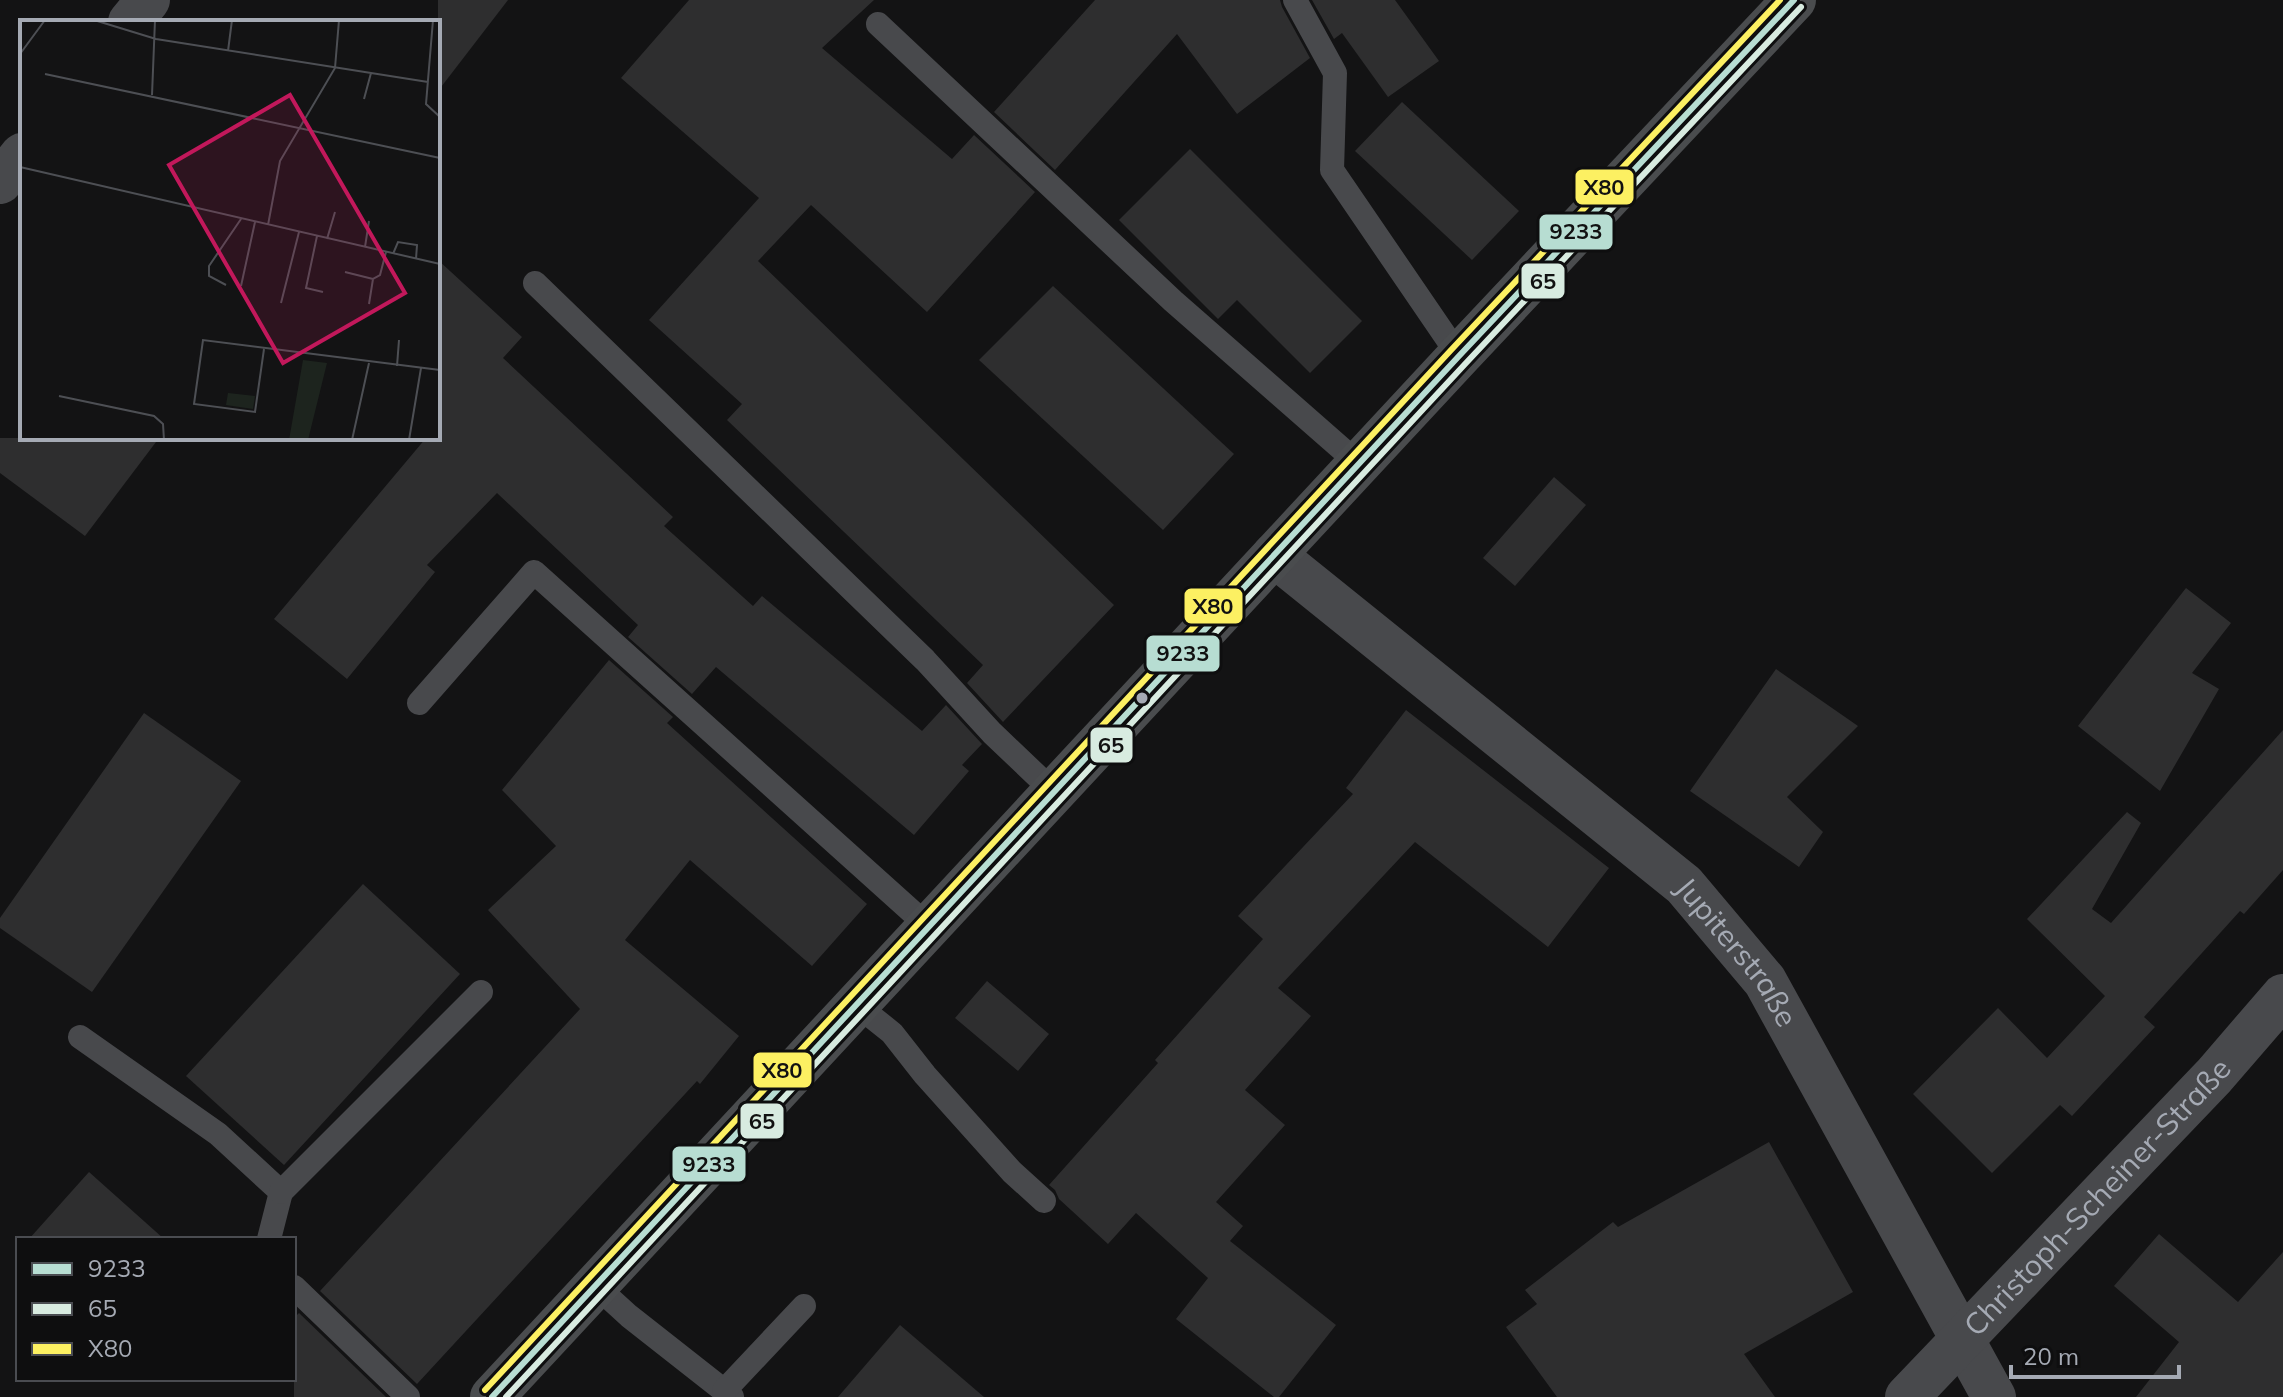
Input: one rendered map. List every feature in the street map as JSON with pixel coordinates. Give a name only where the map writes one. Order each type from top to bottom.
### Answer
[{"type":"main road","points":[[492,1397],[1794,0]]},
{"type":"street","points":[[132,20],[148,0]]},
{"type":"street","points":[[0,182],[20,157]]},
{"type":"street","name":"Jupiterstraße","points":[[1274,555],[1684,885],[1765,981],[1994,1397]]},
{"type":"street","name":"Christoph-Scheiner-Straße","points":[[1907,1397],[2214,1076],[2283,996]]},
{"type":"lane","points":[[1295,0],[1335,73],[1332,170],[1459,356]]},
{"type":"lane","points":[[878,24],[1173,301],[1359,464]]},
{"type":"lane","points":[[535,283],[925,660],[992,733],[1054,792]]},
{"type":"lane","points":[[419,703],[534,572],[929,927]]},
{"type":"lane","points":[[270,1237],[281,1192],[481,992]]},
{"type":"lane","points":[[857,1005],[892,1033],[925,1075],[1044,1201]]},
{"type":"lane","points":[[80,1037],[218,1134],[281,1192]]},
{"type":"lane","points":[[595,1285],[629,1316],[728,1394],[804,1306]]},
{"type":"lane","points":[[296,1289],[408,1397]]},
{"type":"building","points":[[438,0],[508,0],[440,88]]},
{"type":"building","points":[[689,0],[874,0],[822,48],[952,159],[974,135],[1035,192],[927,312],[811,205],[758,261],[1114,605],[1003,722],[967,683],[983,665],[727,420],[742,404],[649,320],[759,198],[621,78]]},
{"type":"building","points":[[1095,0],[1280,0],[1310,58],[1237,114],[1177,34],[1055,170],[994,112]]},
{"type":"building","points":[[1312,0],[1395,0],[1439,61],[1388,97],[1342,33],[1334,39]]},
{"type":"building","points":[[1402,102],[1519,211],[1472,260],[1355,151]]},
{"type":"building","points":[[1190,149],[1362,321],[1310,373],[1237,300],[1218,319],[1119,220]]},
{"type":"building","points":[[440,262],[522,337],[503,358],[673,517],[664,526],[753,606],[762,596],[922,731],[946,705],[982,744],[962,765],[969,771],[914,835],[716,667],[692,694],[628,637],[638,625],[497,493],[427,565],[435,572],[347,679],[274,619],[424,440],[440,440]]},
{"type":"building","points":[[1053,286],[1234,454],[1163,530],[979,360]]},
{"type":"building","points":[[0,438],[157,440],[85,536],[0,473]]},
{"type":"building","points":[[1554,477],[1586,505],[1515,586],[1483,558]]},
{"type":"building","points":[[2186,588],[2231,623],[2192,673],[2219,689],[2160,791],[2078,726]]},
{"type":"building","points":[[609,660],[673,717],[667,723],[867,904],[812,966],[690,860],[625,940],[739,1036],[700,1084],[697,1081],[417,1384],[320,1291],[580,1009],[488,910],[556,846],[502,790]]},
{"type":"building","points":[[1776,669],[1858,726],[1787,797],[1823,832],[1799,867],[1690,791]]},
{"type":"building","points":[[1406,710],[1609,868],[1548,947],[1415,842],[1278,988],[1311,1016],[1245,1090],[1285,1125],[1216,1202],[1243,1226],[1230,1241],[1336,1325],[1279,1397],[1274,1397],[1176,1319],[1208,1278],[1136,1213],[1108,1244],[1059,1199],[1049,1185],[1263,939],[1238,916],[1353,794],[1346,788]]},
{"type":"building","points":[[144,713],[241,781],[92,992],[0,928],[0,918]]},
{"type":"building","points":[[2283,730],[2283,870],[2244,914],[2240,911],[2144,1017],[2155,1027],[2072,1116],[2060,1105],[1992,1173],[1913,1094],[1998,1008],[2047,1058],[2105,996],[2027,919],[2127,812],[2141,823],[2092,909],[2111,923]]},
{"type":"building","points":[[363,884],[460,974],[284,1165],[186,1076]]},
{"type":"building","points":[[987,981],[1049,1034],[1018,1071],[955,1018]]},
{"type":"building","points":[[1769,1142],[1853,1292],[1744,1354],[1775,1397],[1557,1397],[1506,1327],[1537,1304],[1525,1290],[1613,1222],[1618,1227]]},
{"type":"building","points":[[89,1172],[162,1237],[31,1237]]},
{"type":"building","points":[[2159,1234],[2238,1302],[2283,1252],[2283,1397],[2136,1397],[2179,1342],[2114,1286]]},
{"type":"building","points":[[299,1313],[386,1397],[294,1397],[296,1316]]},
{"type":"building","points":[[900,1325],[984,1397],[838,1397]]},
{"type":"transit line","name":"X80","points":[[485,1390],[1780,0]]},
{"type":"transit line","name":"9233","points":[[492,1397],[1794,0]]},
{"type":"transit line","name":"65","points":[[506,1397],[1466,363],[1801,7]]}]
